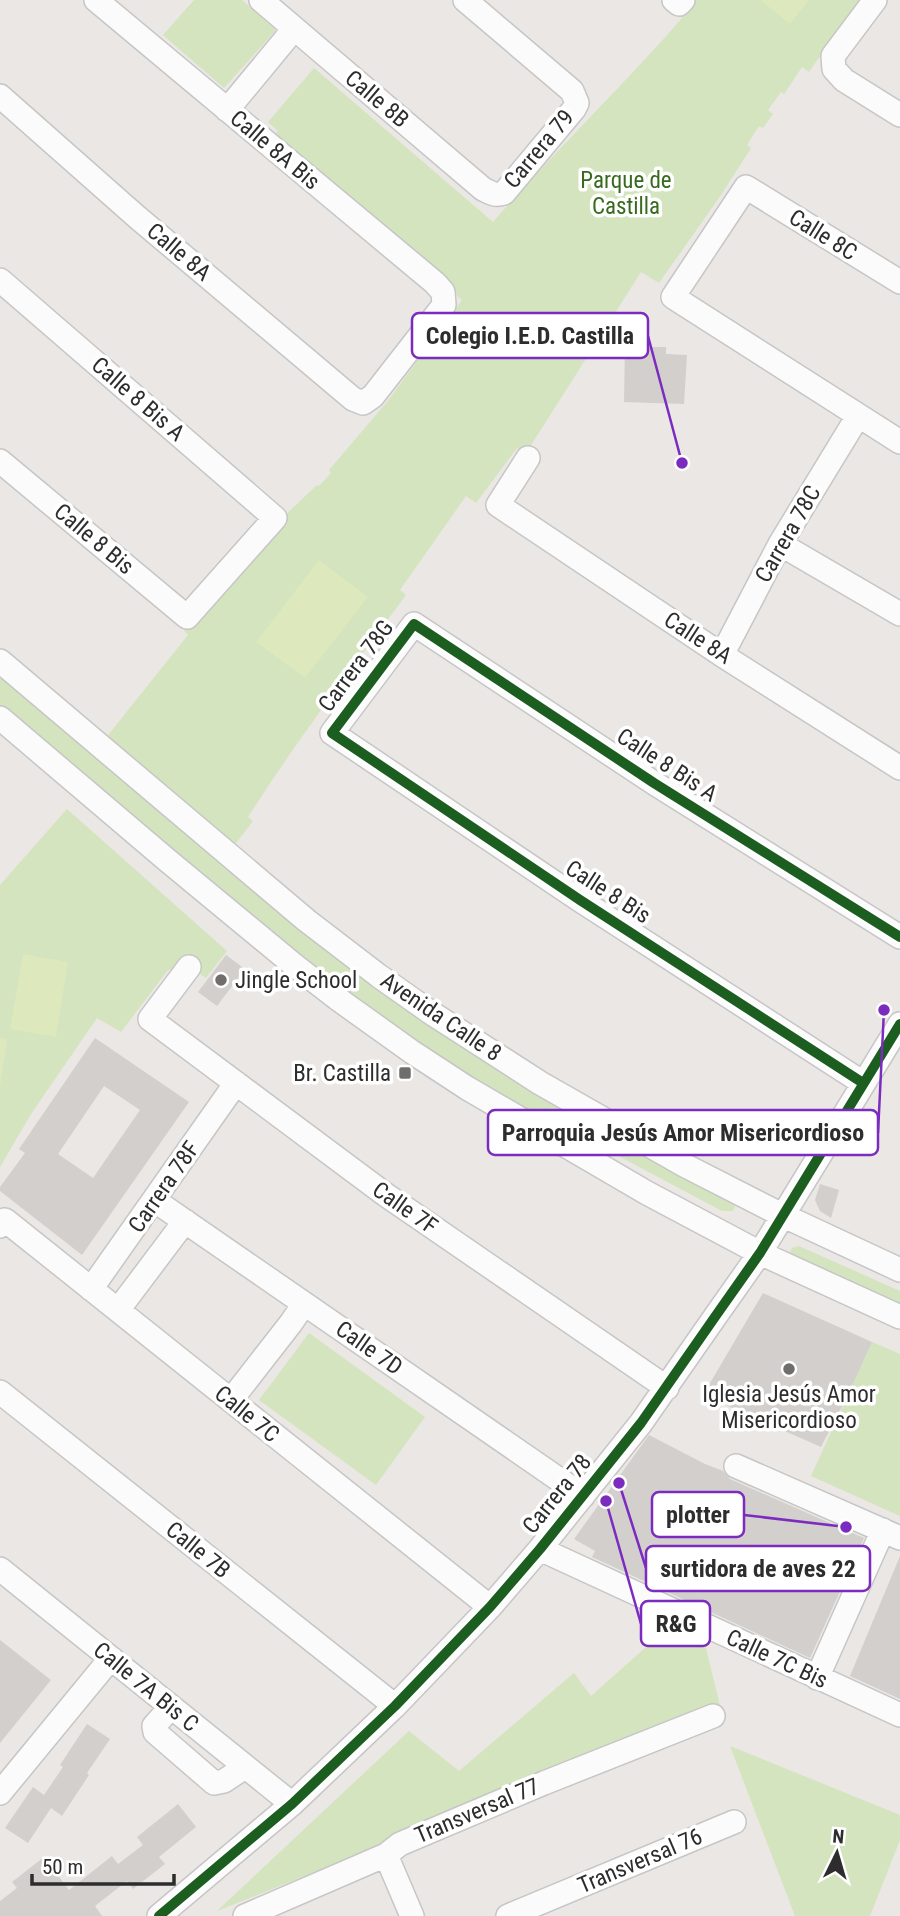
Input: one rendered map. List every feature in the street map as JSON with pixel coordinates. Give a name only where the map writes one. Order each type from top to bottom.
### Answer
[{"type":"street","name":"Calle 8A Bis","points":[[96,0],[435,284],[443,292],[444,305]]},
{"type":"street","name":"Calle 8B","points":[[261,0],[483,189],[494,195]]},
{"type":"street","name":"Carrera 79","points":[[465,0],[576,96],[574,109],[504,193],[494,195]]},
{"type":"street","points":[[875,0],[833,56],[834,69],[844,80],[900,115]]},
{"type":"street","points":[[227,110],[294,29]]},
{"type":"street","name":"Calle 8A","points":[[0,96],[147,225],[353,399],[363,403],[373,396],[444,305]]},
{"type":"street","name":"Calle 8C","points":[[858,416],[673,297],[746,187],[900,282]]},
{"type":"street","name":"Calle 8 Bis A","points":[[0,280],[275,518],[187,617]]},
{"type":"street","points":[[858,416],[900,442]]},
{"type":"street","name":"Carrera 78C","points":[[722,655],[780,544],[858,416]]},
{"type":"street","name":"Calle 8A","points":[[528,458],[498,505],[722,655],[900,768]]},
{"type":"street","name":"Calle 8 Bis","points":[[0,461],[187,617]]},
{"type":"street","points":[[780,544],[900,614]]},
{"type":"street","name":"Calle 8 Bis A","points":[[414,624],[654,783],[900,937]]},
{"type":"street","name":"Carrera 78G","points":[[332,733],[414,624]]},
{"type":"street","name":"Avenida Calle 8","points":[[0,661],[306,920],[430,1012],[540,1083],[684,1165],[782,1215],[900,1270]]},
{"type":"street","name":"Avenida Calle 8","points":[[0,718],[241,922],[393,1039],[467,1088],[597,1165],[760,1253],[900,1317]]},
{"type":"street","name":"Calle 8 Bis","points":[[332,733],[580,900],[863,1083]]},
{"type":"street","name":"Calle 7F","points":[[189,967],[150,1020],[386,1195],[667,1388]]},
{"type":"street","name":"Carrera 78","points":[[162,1915],[292,1804],[395,1706],[490,1607],[540,1549],[667,1388],[760,1253],[900,1024]]},
{"type":"street","name":"Carrera 78F","points":[[91,1289],[236,1083]]},
{"type":"street","name":"Calle 7D","points":[[155,1200],[583,1496]]},
{"type":"street","points":[[118,1310],[185,1221]]},
{"type":"street","name":"Calle 7C","points":[[2,1223],[118,1310],[490,1607]]},
{"type":"street","points":[[231,1401],[304,1304]]},
{"type":"street","name":"Calle 7B","points":[[0,1392],[395,1706]]},
{"type":"street","points":[[736,1466],[892,1534],[817,1678]]},
{"type":"street","name":"Calle 7C Bis","points":[[540,1549],[900,1715]]},
{"type":"street","name":"Calle 7A Bis C","points":[[0,1569],[292,1804]]},
{"type":"street","points":[[0,1793],[111,1658]]},
{"type":"street","points":[[171,1707],[154,1726],[155,1732],[214,1783],[224,1781],[245,1767]]},
{"type":"street","name":"Transversal 77","points":[[245,1916],[282,1909],[386,1855],[400,1844],[713,1716]]},
{"type":"street","name":"Transversal 76","points":[[508,1916],[734,1822]]},
{"type":"street","points":[[386,1855],[412,1916]]},
{"type":"green space","points":[[194,0],[242,0],[276,30],[224,88],[163,35]]},
{"type":"green space","name":"Parque de Castilla","points":[[685,0],[859,0],[809,72],[802,67],[784,94],[781,92],[768,110],[773,114],[763,128],[759,126],[747,145],[751,148],[659,283],[641,272],[526,453],[517,448],[476,503],[466,496],[400,590],[406,595],[286,760],[248,817],[253,821],[233,847],[105,739],[188,635],[183,629],[282,518],[331,473],[329,470],[387,402],[462,300],[275,134],[278,131],[268,122],[314,68],[493,222],[682,18],[675,11]]},
{"type":"green space","points":[[760,0],[809,0],[790,24]]},
{"type":"green space","points":[[319,560],[368,597],[305,678],[256,642]]},
{"type":"green space","points":[[0,673],[258,893],[734,1203],[733,1211],[722,1211],[579,1135],[536,1118],[424,1049],[371,1011],[216,890],[0,705]]},
{"type":"green space","points":[[67,809],[227,951],[206,978],[187,965],[168,970],[121,1032],[97,1018],[31,1114],[0,1167],[0,885]]},
{"type":"green space","points":[[23,954],[68,962],[56,1037],[10,1029]]},
{"type":"green space","points":[[0,1038],[7,1039],[0,1087]]},
{"type":"green space","points":[[799,1246],[900,1291],[900,1306],[793,1257],[790,1252],[792,1248]]},
{"type":"green space","points":[[309,1333],[425,1417],[376,1485],[259,1400]]},
{"type":"green space","points":[[872,1342],[900,1354],[900,1516],[811,1476]]},
{"type":"green space","points":[[672,1624],[704,1640],[721,1710],[217,1911],[409,1731],[459,1771],[574,1673],[591,1696]]},
{"type":"green space","points":[[730,1746],[900,1815],[900,1840],[870,1916],[795,1916]]},
{"type":"building","points":[[625,347],[646,352],[646,347],[666,347],[666,354],[687,355],[684,404],[624,402]]},
{"type":"building","name":"Jingle School","points":[[226,955],[245,969],[217,1006],[198,992]]},
{"type":"building","points":[[95,1038],[189,1102],[82,1255],[0,1191],[0,1187],[25,1153],[19,1149]],"holes":[[[104,1086],[140,1110],[93,1178],[58,1154]]]},
{"type":"building","points":[[820,1184],[839,1190],[831,1218],[820,1211],[815,1200]]},
{"type":"building","name":"Iglesia Jesús Amor Misericordioso","points":[[763,1293],[872,1342],[821,1447],[703,1395]]},
{"type":"building","points":[[649,1435],[723,1471],[730,1479],[864,1538],[810,1658],[592,1557],[595,1551],[574,1539]]},
{"type":"building","points":[[900,1556],[900,1699],[850,1676]]},
{"type":"building","points":[[0,1640],[51,1680],[0,1743]]},
{"type":"building","points":[[87,1724],[110,1739],[62,1816],[51,1808],[28,1843],[5,1828],[33,1787],[44,1795]]},
{"type":"building","points":[[178,1804],[196,1827],[159,1857],[165,1864],[133,1889],[127,1881],[95,1906],[102,1916],[0,1916],[0,1901],[17,1888],[12,1882],[44,1857],[69,1890],[112,1856],[118,1864],[143,1845],[137,1837]]},
{"type":"cycle path","points":[[863,1083],[580,900],[332,733],[414,624],[654,783],[900,937]]},
{"type":"cycle path","points":[[159,1916],[292,1804],[395,1706],[490,1607],[540,1549],[641,1423],[760,1253],[900,1024]]},
{"type":"place","name":"Colegio I.E.D. Castilla","points":[[682,463]]},
{"type":"place","name":"Jingle School","points":[[221,980]]},
{"type":"place","name":"Parroquia Jesús Amor Misericordioso","points":[[884,1010]]},
{"type":"place","name":"Br. Castilla","points":[[405,1073]]},
{"type":"place","name":"Iglesia Jesús Amor Misericordioso","points":[[789,1369]]},
{"type":"place","name":"surtidora de aves 22","points":[[619,1483]]},
{"type":"place","name":"R&G","points":[[606,1501]]},
{"type":"place","name":"plotter","points":[[846,1527]]}]
